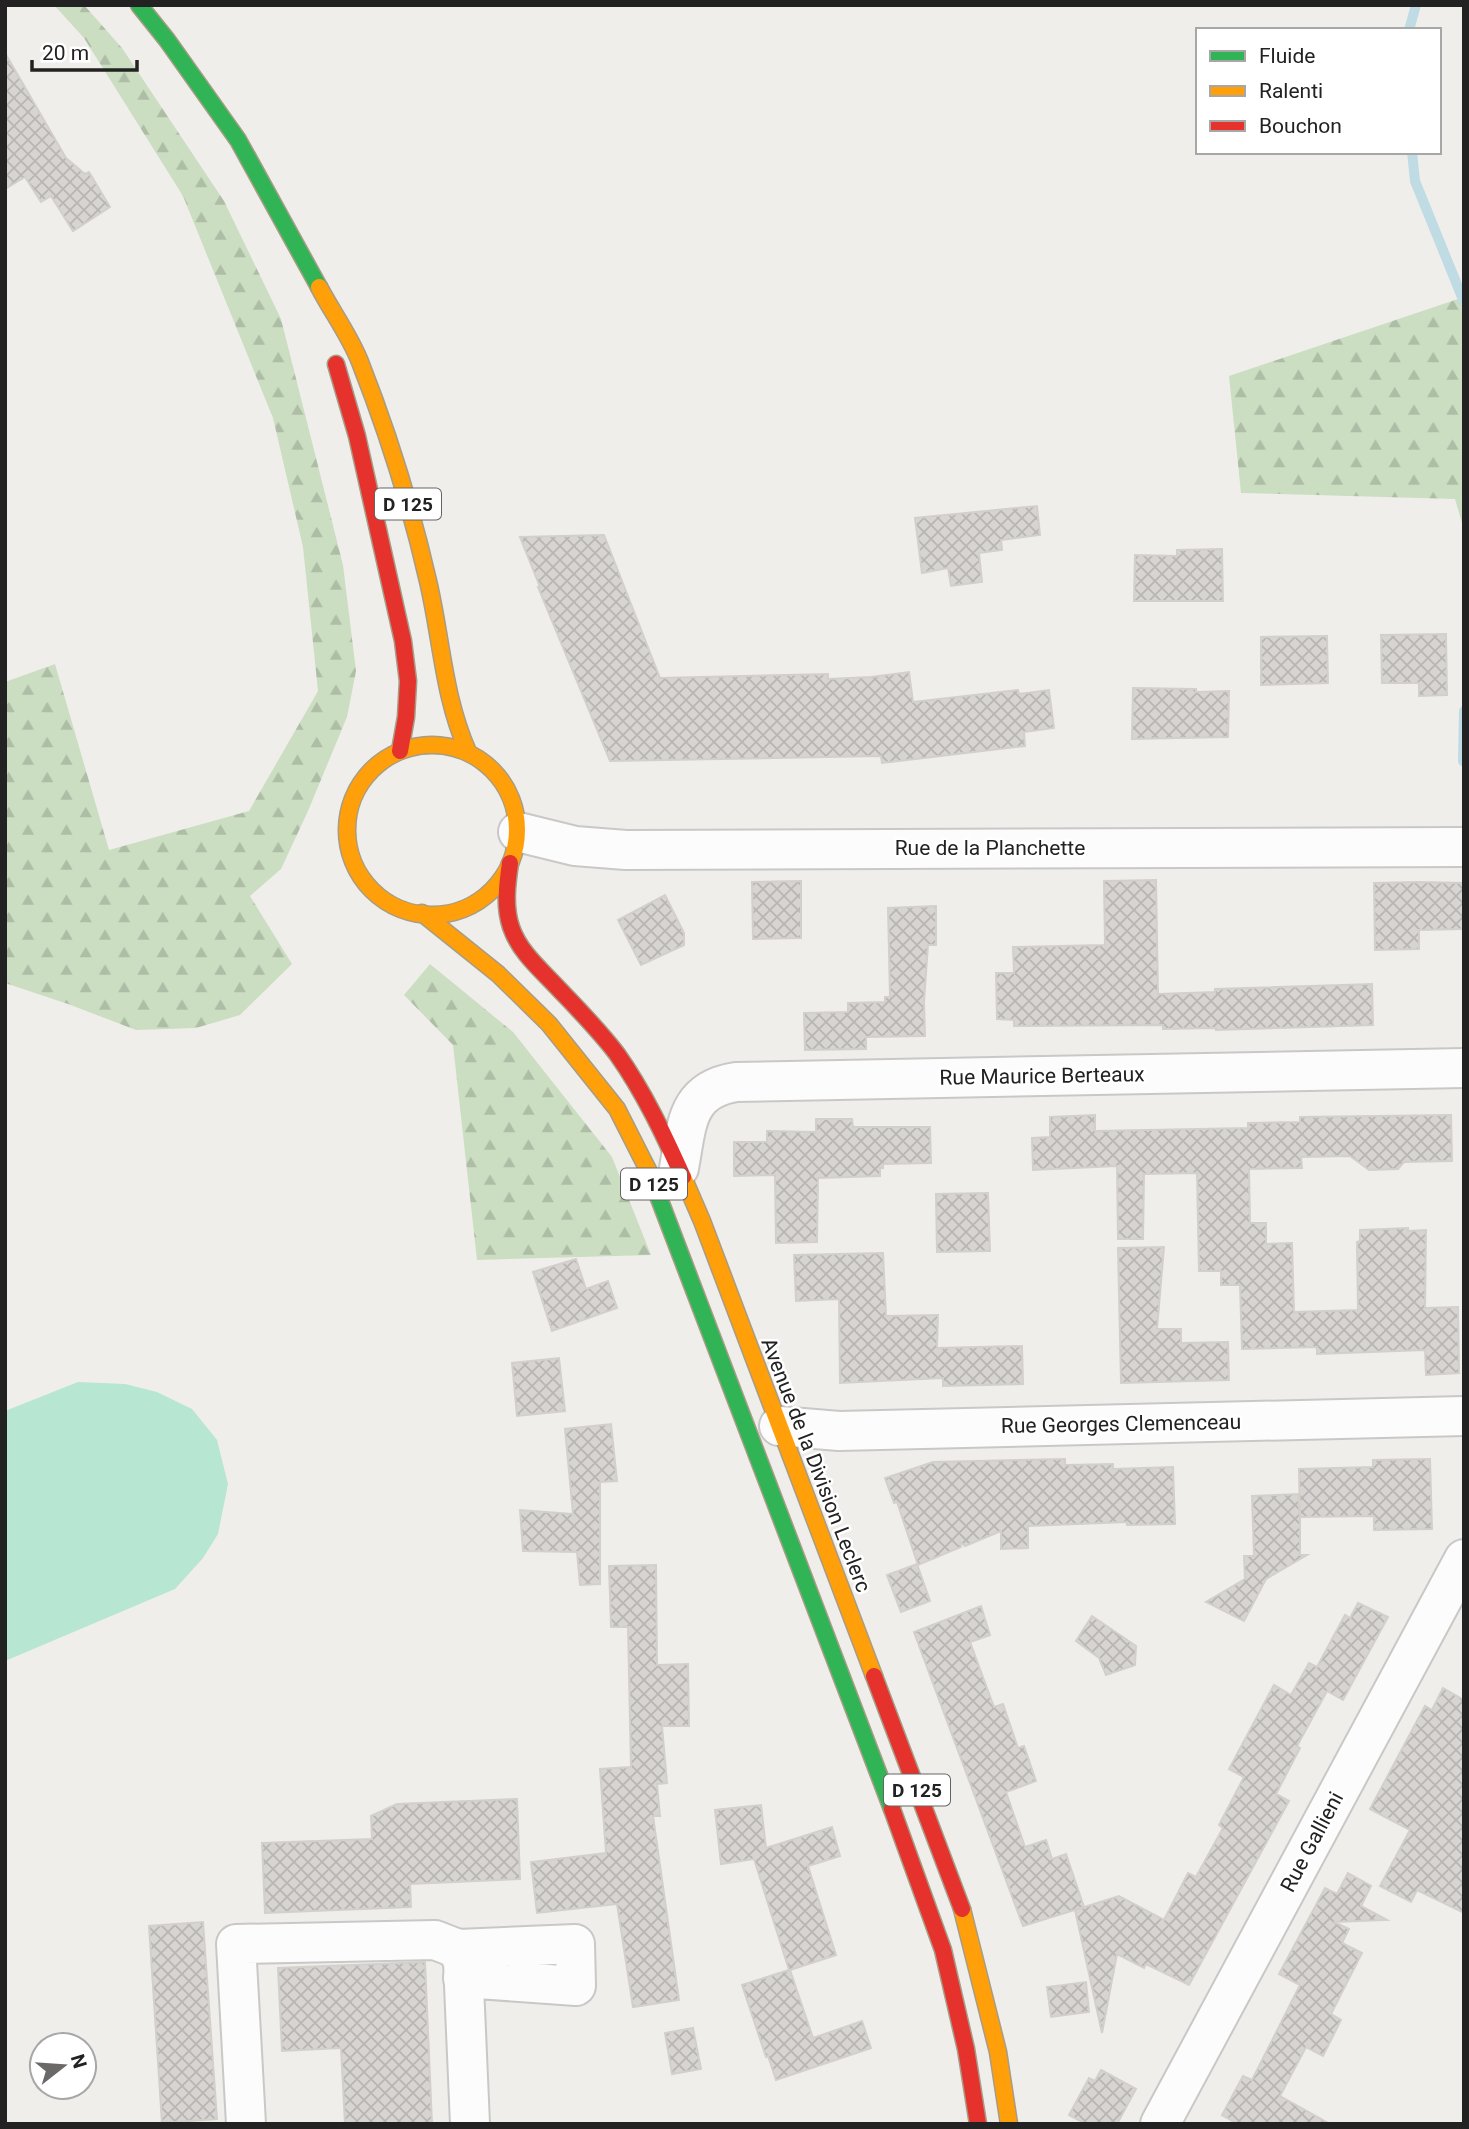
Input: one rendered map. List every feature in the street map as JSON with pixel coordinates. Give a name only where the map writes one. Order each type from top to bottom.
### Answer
[{"type":"main road","name":"D 125","points":[[139,5],[238,140],[359,360],[413,518],[429,586],[444,676],[455,722],[468,752]]},
{"type":"main road","name":"D 125","points":[[310,268],[357,436],[403,641],[408,681],[406,717],[400,751]]},
{"type":"main road","points":[[423,745],[445,746],[468,752],[497,775],[508,792],[515,811],[514,847],[502,879],[484,898],[462,909],[437,915],[412,912],[388,903],[370,888],[356,867],[349,846],[348,823],[352,801],[363,781],[378,764],[400,751],[423,745]]},
{"type":"main road","name":"Avenue de la Division Leclerc","points":[[514,847],[506,892],[508,913],[517,942],[622,1062],[665,1136],[702,1221],[961,1906],[998,2052],[1009,2124]]},
{"type":"main road","name":"D 125","points":[[422,913],[521,995],[556,1033],[617,1109],[636,1144],[656,1188],[936,1926],[961,2021],[973,2079],[978,2124]]},
{"type":"street","name":"Rue de la Planchette","points":[[514,847],[626,849],[1464,846]]},
{"type":"street","name":"Rue Maurice Berteaux","points":[[679,1168],[688,1117],[696,1101],[722,1084],[736,1082],[1464,1068]]},
{"type":"street","name":"Rue Georges Clemenceau","points":[[779,1426],[839,1430],[1464,1416]]},
{"type":"street","points":[[782,1521],[785,1492],[800,1456],[813,1444],[839,1430]]},
{"type":"street","name":"Rue Gallieni","points":[[1160,2124],[1464,1559]]},
{"type":"street","points":[[246,2124],[236,1944],[435,1940],[461,1964],[470,2124]]},
{"type":"green space","points":[[54,5],[84,5],[122,48],[224,201],[281,319],[343,565],[356,671],[347,717],[281,869],[250,896],[292,964],[240,1015],[196,1028],[136,1030],[5,983],[5,682],[55,664],[109,850],[249,811],[318,691],[303,547],[273,418],[183,196],[84,38]]},
{"type":"green space","points":[[1464,297],[1464,530],[1455,499],[1241,493],[1229,376]]},
{"type":"green space","points":[[430,964],[513,1032],[612,1157],[651,1255],[477,1260],[453,1045],[404,995]]},
{"type":"green space","points":[[78,1382],[125,1384],[157,1392],[192,1409],[217,1440],[228,1484],[218,1534],[203,1558],[175,1589],[5,1661],[5,1411]]},
{"type":"building","points":[[5,53],[66,158],[85,174],[89,172],[110,207],[73,231],[51,196],[41,202],[25,177],[5,189]]},
{"type":"building","points":[[1037,506],[1040,535],[1001,540],[1002,550],[979,553],[982,582],[951,586],[948,568],[922,573],[915,518]]},
{"type":"building","points":[[604,535],[660,678],[828,674],[828,679],[909,672],[913,702],[1018,690],[1019,694],[1049,690],[1054,728],[1024,732],[1025,746],[882,763],[881,756],[610,761],[520,537]]},
{"type":"building","points":[[1222,549],[1223,601],[1134,601],[1135,555],[1177,556],[1177,550]]},
{"type":"building","points":[[1446,634],[1447,695],[1419,696],[1419,683],[1382,683],[1381,635]]},
{"type":"building","points":[[1327,636],[1328,683],[1261,685],[1261,637]]},
{"type":"building","points":[[1133,688],[1229,691],[1228,737],[1132,739]]},
{"type":"building","points":[[1156,880],[1158,994],[1215,992],[1215,989],[1372,984],[1373,1025],[1216,1030],[1163,1029],[1163,1025],[1014,1026],[1014,1020],[997,1019],[996,973],[1014,973],[1013,947],[1105,945],[1104,881]]},
{"type":"building","points":[[801,881],[801,938],[753,939],[752,882]]},
{"type":"building","points":[[1374,883],[1464,883],[1464,929],[1419,930],[1419,949],[1375,950]]},
{"type":"building","points":[[665,895],[684,933],[684,945],[641,965],[618,920]]},
{"type":"building","points":[[936,906],[936,945],[928,945],[924,1002],[925,1036],[866,1037],[866,1049],[805,1050],[804,1013],[848,1012],[848,1003],[885,1002],[885,997],[890,997],[888,908]]},
{"type":"building","points":[[1095,1115],[1095,1131],[1248,1128],[1248,1123],[1300,1122],[1300,1117],[1451,1115],[1452,1161],[1404,1162],[1398,1169],[1369,1170],[1350,1156],[1301,1157],[1302,1168],[1249,1169],[1250,1223],[1266,1223],[1266,1244],[1292,1243],[1294,1312],[1358,1310],[1357,1242],[1360,1241],[1360,1230],[1426,1230],[1425,1308],[1458,1307],[1459,1373],[1426,1375],[1425,1350],[1317,1354],[1317,1347],[1242,1349],[1240,1285],[1221,1285],[1221,1271],[1199,1271],[1197,1173],[1144,1174],[1143,1239],[1118,1239],[1117,1166],[1033,1170],[1032,1138],[1050,1137],[1050,1117]]},
{"type":"building","points":[[816,1119],[852,1119],[853,1127],[930,1127],[931,1163],[883,1164],[880,1176],[818,1178],[817,1242],[776,1243],[775,1175],[734,1176],[734,1142],[767,1142],[767,1131],[816,1132]]},
{"type":"building","points":[[988,1193],[990,1251],[937,1252],[936,1194]]},
{"type":"building","points":[[1164,1247],[1157,1329],[1181,1329],[1181,1343],[1228,1342],[1229,1380],[1121,1383],[1118,1248]]},
{"type":"building","points":[[883,1253],[886,1316],[938,1315],[937,1348],[1022,1346],[1023,1384],[943,1386],[943,1378],[840,1383],[839,1299],[796,1301],[794,1255]]},
{"type":"building","points":[[576,1259],[586,1289],[608,1281],[617,1308],[552,1331],[533,1272]]},
{"type":"building","points":[[559,1358],[565,1411],[517,1416],[512,1363]]},
{"type":"building","points":[[611,1424],[617,1481],[600,1482],[600,1584],[580,1585],[577,1552],[523,1551],[520,1510],[573,1514],[565,1429]]},
{"type":"building","points":[[1065,1459],[1065,1465],[1113,1464],[1113,1469],[1173,1467],[1175,1524],[1127,1525],[1127,1522],[1028,1526],[1028,1548],[1001,1549],[1001,1531],[965,1546],[960,1542],[961,1547],[918,1565],[897,1502],[894,1503],[885,1478],[933,1462]]},
{"type":"building","points":[[1430,1459],[1432,1529],[1374,1530],[1374,1516],[1300,1517],[1300,1555],[1307,1555],[1266,1579],[1244,1621],[1206,1602],[1245,1579],[1244,1556],[1254,1556],[1252,1496],[1298,1494],[1300,1516],[1299,1469],[1373,1467],[1373,1460]]},
{"type":"building","points":[[917,1564],[930,1601],[901,1612],[887,1575]]},
{"type":"building","points":[[656,1565],[657,1665],[688,1664],[689,1726],[662,1726],[667,1783],[657,1784],[660,1816],[653,1816],[679,2000],[633,2007],[617,1904],[537,1913],[531,1862],[606,1853],[600,1769],[631,1767],[628,1627],[611,1627],[609,1566]]},
{"type":"building","points":[[1358,1603],[1388,1617],[1343,1700],[1327,1691],[1297,1746],[1300,1748],[1276,1794],[1289,1801],[1189,1985],[1146,1964],[1144,1968],[1117,1954],[1102,2033],[1075,1910],[1119,1896],[1164,1920],[1188,1873],[1196,1877],[1223,1828],[1219,1825],[1244,1777],[1229,1769],[1274,1685],[1291,1695],[1309,1663],[1317,1667],[1345,1615],[1350,1618]]},
{"type":"building","points":[[981,1606],[990,1635],[970,1642],[994,1707],[1003,1704],[1018,1748],[1024,1746],[1036,1781],[1006,1792],[1025,1847],[1046,1840],[1052,1859],[1066,1854],[1084,1907],[1023,1926],[914,1632]]},
{"type":"building","points":[[1092,1616],[1136,1646],[1135,1665],[1106,1675],[1099,1658],[1076,1641]]},
{"type":"building","points":[[1443,1688],[1464,1700],[1464,1913],[1417,1890],[1411,1902],[1380,1886],[1410,1830],[1370,1809],[1425,1706],[1432,1710]]},
{"type":"building","points":[[517,1799],[520,1879],[410,1884],[411,1907],[265,1913],[262,1843],[372,1839],[371,1816],[397,1804]]},
{"type":"building","points":[[761,1805],[766,1848],[832,1827],[840,1856],[808,1866],[836,1955],[790,1970],[813,2038],[862,2021],[871,2048],[776,2080],[742,1985],[789,1970],[754,1859],[721,1864],[715,1810]]},
{"type":"building","points":[[1348,1873],[1371,1886],[1361,1906],[1387,1920],[1334,1922],[1349,1929],[1342,1943],[1362,1953],[1331,2014],[1341,2020],[1323,2056],[1306,2047],[1280,2096],[1330,2124],[1238,2124],[1222,2115],[1243,2076],[1252,2080],[1300,1985],[1279,1974],[1325,1888],[1337,1894]]},
{"type":"building","points":[[203,1922],[217,2119],[162,2123],[149,1926]]},
{"type":"building","points":[[425,1962],[432,2124],[345,2124],[341,2048],[282,2051],[278,1968]]},
{"type":"building","points":[[1086,1982],[1089,2012],[1051,2017],[1047,1987]]},
{"type":"building","points":[[693,2028],[701,2069],[672,2074],[665,2033]]},
{"type":"building","points":[[1101,2070],[1136,2089],[1117,2124],[1086,2124],[1069,2115],[1089,2078],[1095,2081]]},
{"type":"waterway","points":[[1410,28],[1416,5]]},
{"type":"waterway","points":[[1412,154],[1415,181],[1464,302]]},
{"type":"waterway","points":[[1463,761],[1464,711]]},
{"type":"traffic: fast","points":[[139,5],[238,140],[319,287]]},
{"type":"traffic: fast","points":[[649,1172],[892,1809]]},
{"type":"traffic: slow","points":[[319,287],[356,352],[398,470],[428,581],[453,710],[468,752]]},
{"type":"traffic: slow","points":[[432,745],[464,752],[492,770],[510,798],[517,830],[510,862],[492,890],[464,908],[432,915],[400,908],[372,890],[354,862],[347,830],[354,798],[372,770],[400,752],[432,745]]},
{"type":"traffic: slow","points":[[422,913],[498,974],[549,1024],[617,1109],[649,1172]]},
{"type":"traffic: slow","points":[[683,1177],[874,1676]]},
{"type":"traffic: slow","points":[[962,1909],[998,2052],[1009,2124]]},
{"type":"traffic: jam","points":[[336,364],[357,436],[403,641],[408,681],[406,717],[400,751]]},
{"type":"traffic: jam","points":[[510,863],[507,903],[509,919],[519,944],[603,1036],[627,1068],[683,1177]]},
{"type":"traffic: jam","points":[[874,1676],[962,1909]]},
{"type":"traffic: jam","points":[[892,1809],[943,1950],[966,2049],[978,2124]]}]
